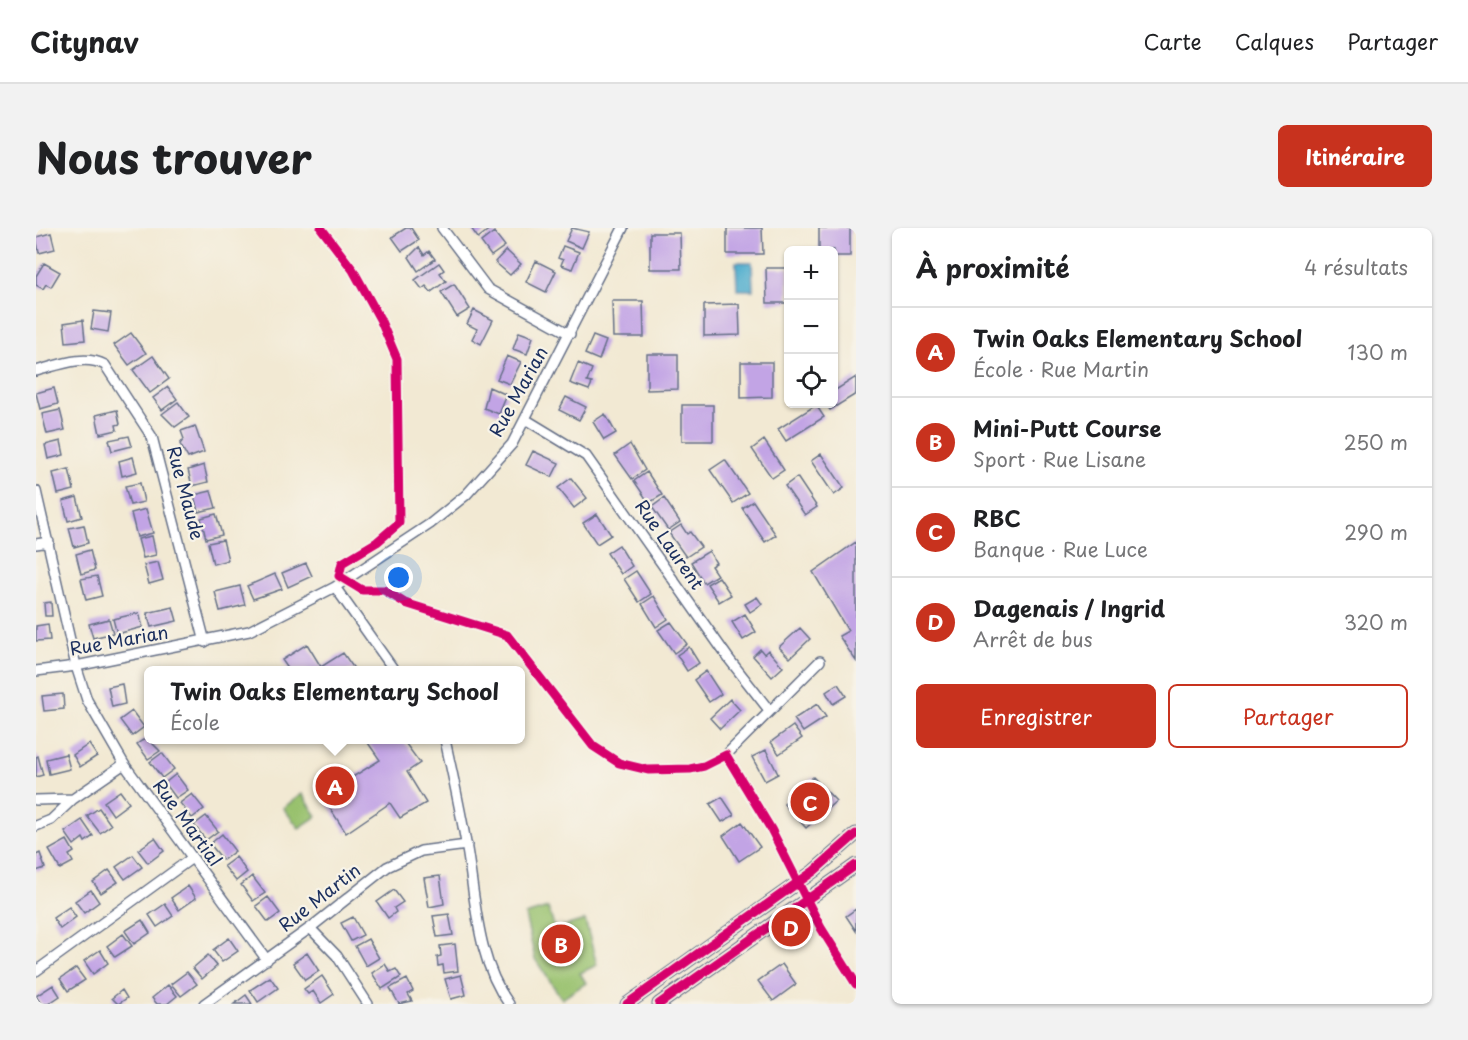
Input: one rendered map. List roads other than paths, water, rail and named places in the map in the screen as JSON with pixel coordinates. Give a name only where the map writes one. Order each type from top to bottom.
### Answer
[{"type":"main road","points":[[627,1004],[828,860],[856,834]]},
{"type":"main road","points":[[659,1004],[856,865]]},
{"type":"street","points":[[442,228],[488,289],[570,334]]},
{"type":"street","name":"Rue Marian","points":[[36,671],[76,666],[205,642],[249,631],[335,587],[430,524],[466,495],[512,444],[623,228]]},
{"type":"street","name":"Rue Maude","points":[[36,370],[83,360],[95,360],[105,365],[152,437],[205,642]]},
{"type":"street","name":"Rue Laurent","points":[[525,419],[586,456],[729,659],[769,710]]},
{"type":"street","name":"Rue Martial","points":[[36,491],[76,666],[87,700],[124,764],[267,960]]},
{"type":"street","points":[[36,544],[49,542]]},
{"type":"street","points":[[335,587],[391,666]]},
{"type":"street","points":[[820,662],[726,755],[767,822],[807,900],[856,984]]},
{"type":"street","points":[[446,744],[467,845],[485,956],[496,986],[509,1004]]},
{"type":"street","points":[[36,826],[51,820],[73,799],[124,764]]},
{"type":"street","points":[[36,800],[73,799]]},
{"type":"street","name":"Rue Martin","points":[[204,1004],[310,928],[387,867],[421,851],[467,845]]},
{"type":"street","points":[[36,971],[192,858]]},
{"type":"street","points":[[310,928],[337,956],[368,1004]]},
{"type":"water","points":[[736,262],[752,262],[753,290],[737,290]]},
{"type":"place","name":"Twin Oaks Elementary School","points":[[335,786]]},
{"type":"place","name":"RBC","points":[[810,802]]},
{"type":"place","name":"Dagenais / Ingrid","points":[[791,927]]},
{"type":"place","name":"Mini-Putt Course","points":[[561,944]]}]
